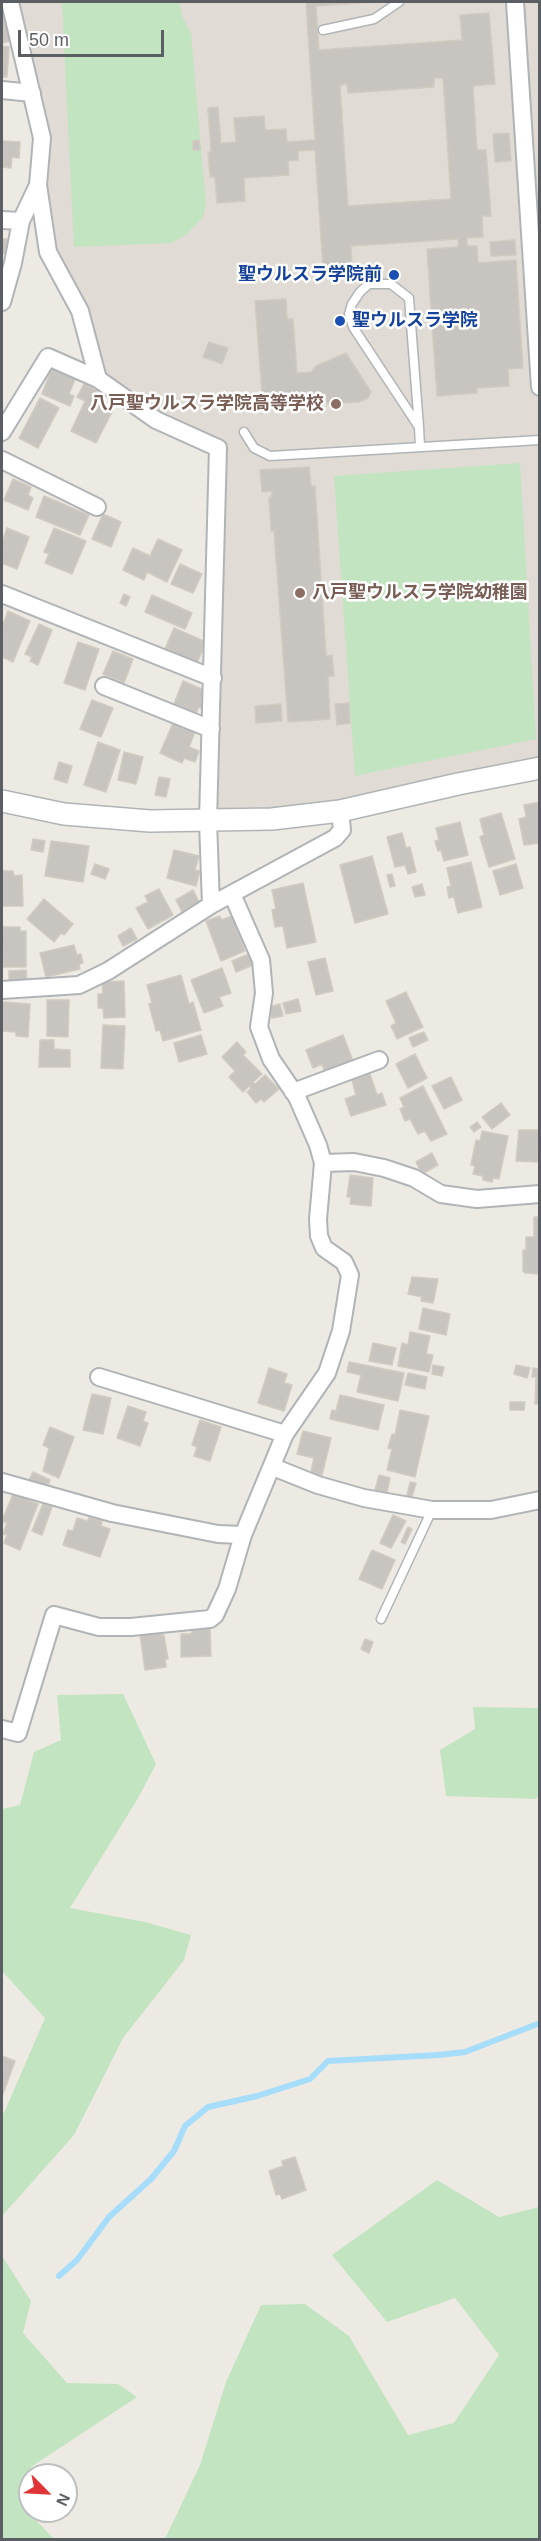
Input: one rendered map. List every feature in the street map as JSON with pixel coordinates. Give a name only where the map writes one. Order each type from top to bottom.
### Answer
[{"type":"street","points":[[10,2],[42,138],[38,185],[48,252],[80,311],[98,379]]},
{"type":"street","points":[[515,2],[540,387]]},
{"type":"street","points":[[2,90],[32,93]]},
{"type":"street","points":[[2,302],[13,263],[21,221],[38,185]]},
{"type":"street","points":[[2,220],[21,221]]},
{"type":"street","points":[[2,432],[48,357],[98,379],[156,420],[218,448],[208,821],[211,905]]},
{"type":"street","points":[[2,460],[97,507]]},
{"type":"street","points":[[2,594],[213,678]]},
{"type":"street","points":[[104,686],[212,729]]},
{"type":"street","points":[[2,801],[75,815],[150,821],[272,819],[340,812],[458,784],[540,768]]},
{"type":"street","points":[[2,990],[79,984],[128,959],[211,905],[335,838],[342,830],[340,812]]},
{"type":"street","points":[[2,1730],[18,1733],[54,1615],[99,1627],[131,1627],[210,1618],[215,1615],[227,1589],[243,1535],[285,1434],[327,1373],[341,1331],[350,1275],[344,1262],[324,1248],[319,1236],[318,1219],[323,1163],[318,1145],[293,1092],[271,1059],[260,1027],[264,993],[261,960],[232,894]]},
{"type":"street","points":[[293,1092],[379,1060]]},
{"type":"street","points":[[323,1163],[354,1162],[384,1168],[414,1178],[441,1194],[477,1199],[540,1194]]},
{"type":"street","points":[[99,1377],[285,1434]]},
{"type":"street","points":[[273,1467],[318,1485],[364,1498],[432,1510],[491,1510],[540,1500]]},
{"type":"street","points":[[2,1482],[112,1513],[218,1534],[243,1535]]},
{"type":"lane","points":[[323,30],[374,19],[399,2]]},
{"type":"lane","points":[[419,427],[353,327],[349,314],[352,304],[369,284],[391,284],[409,298],[419,427],[420,447]]},
{"type":"lane","points":[[244,432],[254,448],[270,456],[540,440]]},
{"type":"lane","points":[[381,1619],[432,1510]]},
{"type":"shaded area","name":"八戸聖ウルスラ学院高等学校","points":[[10,2],[539,2],[539,768],[458,784],[208,821],[217,448],[98,379],[48,252],[42,138]]},
{"type":"green space","points":[[62,2],[179,2],[182,16],[191,33],[206,205],[203,217],[187,234],[172,243],[74,247]]},
{"type":"green space","points":[[520,463],[536,739],[355,776],[334,476]]},
{"type":"green space","points":[[123,1694],[156,1764],[137,1800],[70,1908],[145,1922],[191,1935],[184,1960],[123,2038],[74,2135],[2,2216],[2,2112],[4,2113],[45,2018],[2,1971],[2,1809],[20,1805],[34,1752],[61,1740],[57,1695]]},
{"type":"green space","points":[[473,1707],[539,1708],[540,1793],[536,1799],[446,1796],[440,1750],[475,1729]]},
{"type":"green space","points":[[437,2180],[499,2217],[539,2207],[539,2539],[165,2539],[200,2465],[226,2382],[261,2305],[305,2304],[349,2336],[408,2435],[454,2423],[499,2355],[455,2298],[387,2322],[332,2255]]},
{"type":"green space","points":[[2,2256],[31,2301],[23,2333],[67,2383],[118,2384],[137,2397],[37,2463],[18,2463],[18,2523],[38,2523],[54,2539],[2,2539]]},
{"type":"building","points":[[2,2],[10,41],[2,43]]},
{"type":"building","points":[[306,2],[375,2],[316,6],[319,50],[462,40],[460,15],[489,13],[495,84],[473,86],[477,150],[486,150],[491,216],[482,216],[483,237],[467,238],[467,246],[477,246],[478,263],[516,260],[523,368],[508,369],[509,386],[477,388],[477,393],[437,396],[427,249],[458,247],[458,239],[351,246],[352,265],[323,267],[315,150],[298,151],[298,160],[288,161],[289,175],[244,178],[245,201],[217,203],[215,177],[210,177],[208,108],[218,107],[221,143],[236,142],[234,118],[264,116],[265,130],[286,129],[287,142],[315,140]],"holes":[[[434,78],[443,78],[451,199],[348,206],[340,85],[347,84],[348,93],[434,87]]]},
{"type":"building","points":[[2,46],[9,47],[7,77],[2,77]]},
{"type":"building","points":[[509,133],[511,161],[495,162],[493,134]]},
{"type":"building","points":[[199,140],[200,150],[193,150],[193,141]]},
{"type":"building","points":[[2,141],[20,142],[19,158],[12,157],[11,168],[2,167]]},
{"type":"building","points":[[2,239],[7,239],[6,254],[2,254]]},
{"type":"building","points":[[515,240],[516,255],[491,256],[490,242]]},
{"type":"building","points":[[286,299],[287,319],[293,319],[297,373],[311,372],[316,366],[346,353],[371,392],[368,398],[359,402],[315,404],[310,399],[293,400],[293,404],[263,406],[255,301]]},
{"type":"building","points":[[209,342],[228,348],[222,364],[203,357]]},
{"type":"building","points":[[52,367],[76,377],[69,394],[74,396],[70,406],[42,394]]},
{"type":"building","points":[[84,384],[97,390],[93,399],[113,410],[96,443],[71,431],[85,401],[77,397]]},
{"type":"building","points":[[40,398],[59,408],[38,448],[19,438]]},
{"type":"building","name":"八戸聖ウルスラ学院幼稚園","points":[[309,467],[311,486],[315,486],[326,656],[332,655],[334,676],[328,676],[330,719],[288,722],[274,531],[271,531],[269,497],[272,497],[272,491],[262,492],[260,470]]},
{"type":"building","points":[[13,479],[31,487],[28,495],[33,498],[28,510],[4,500]]},
{"type":"building","points":[[44,496],[89,515],[80,535],[36,517]]},
{"type":"building","points":[[103,514],[121,522],[111,547],[92,539]]},
{"type":"building","points":[[7,528],[29,537],[17,569],[2,563],[2,543]]},
{"type":"building","points":[[54,528],[86,541],[72,574],[45,563],[49,554],[44,552]]},
{"type":"building","points":[[158,539],[182,550],[167,582],[147,572],[144,580],[123,570],[133,548],[150,556]]},
{"type":"building","points":[[180,564],[202,574],[193,593],[171,584]]},
{"type":"building","points":[[124,594],[130,597],[126,606],[120,603]]},
{"type":"building","points":[[152,595],[192,613],[185,629],[145,612]]},
{"type":"building","points":[[8,611],[30,621],[13,662],[2,657],[2,627]]},
{"type":"building","points":[[39,624],[52,630],[38,665],[30,661],[32,657],[25,654]]},
{"type":"building","points":[[174,628],[206,642],[197,663],[165,649]]},
{"type":"building","points":[[78,642],[99,649],[85,690],[64,683]]},
{"type":"building","points":[[113,651],[133,659],[124,683],[103,674]]},
{"type":"building","points":[[183,681],[206,691],[201,702],[205,703],[196,713],[174,704]]},
{"type":"building","points":[[92,700],[113,708],[101,737],[80,729]]},
{"type":"building","points":[[349,703],[350,723],[337,725],[335,704]]},
{"type":"building","points":[[281,704],[282,721],[256,723],[255,706]]},
{"type":"building","points":[[173,723],[195,732],[189,747],[199,751],[195,762],[184,758],[182,763],[160,753]]},
{"type":"building","points":[[98,742],[120,750],[106,792],[84,785]]},
{"type":"building","points":[[124,752],[143,757],[136,784],[118,780]]},
{"type":"building","points":[[59,762],[72,766],[67,783],[54,779]]},
{"type":"building","points":[[159,777],[170,779],[166,797],[155,795]]},
{"type":"building","points":[[540,802],[540,843],[524,845],[519,819],[526,817],[524,805]]},
{"type":"building","points":[[501,813],[515,859],[489,867],[480,837],[484,835],[480,819]]},
{"type":"building","points":[[460,822],[468,855],[444,861],[435,841],[439,840],[436,828]]},
{"type":"building","points":[[402,833],[406,848],[410,847],[416,872],[408,874],[405,865],[395,867],[387,837]]},
{"type":"building","points":[[33,839],[45,841],[43,852],[31,850]]},
{"type":"building","points":[[51,841],[89,846],[83,882],[45,876]]},
{"type":"building","points":[[174,850],[199,856],[195,870],[200,871],[196,886],[167,878]]},
{"type":"building","points":[[372,856],[388,914],[355,923],[340,865]]},
{"type":"building","points":[[471,862],[482,907],[458,913],[454,897],[449,898],[447,887],[451,886],[447,868]]},
{"type":"building","points":[[95,864],[109,869],[105,879],[91,874]]},
{"type":"building","points":[[516,864],[523,888],[500,895],[493,871]]},
{"type":"building","points":[[2,871],[13,871],[14,876],[22,875],[23,906],[2,906]]},
{"type":"building","points":[[392,874],[395,886],[390,887],[387,875]]},
{"type":"building","points":[[303,883],[316,942],[287,948],[283,926],[275,927],[272,910],[276,909],[272,890]]},
{"type":"building","points":[[422,884],[425,895],[415,897],[412,887]]},
{"type":"building","points":[[159,889],[173,915],[148,929],[136,908],[148,902],[145,896]]},
{"type":"building","points":[[193,890],[199,902],[182,912],[176,900]]},
{"type":"building","points":[[44,899],[73,924],[54,942],[27,919]]},
{"type":"building","points":[[220,916],[221,920],[232,916],[245,951],[221,961],[206,921]]},
{"type":"building","points":[[2,927],[20,927],[20,931],[26,931],[26,967],[3,967]]},
{"type":"building","points":[[131,928],[137,939],[123,946],[118,936]]},
{"type":"building","points":[[74,945],[77,955],[81,954],[83,963],[79,964],[80,969],[46,977],[40,953]]},
{"type":"building","points":[[249,954],[253,965],[236,972],[232,961]]},
{"type":"building","points":[[325,958],[333,991],[316,995],[308,962]]},
{"type":"building","points":[[222,968],[231,993],[219,997],[223,1006],[204,1013],[191,980]]},
{"type":"building","points":[[26,970],[27,981],[9,981],[9,971]]},
{"type":"building","points":[[181,975],[189,1004],[193,1002],[201,1030],[163,1041],[160,1030],[156,1031],[147,985]]},
{"type":"building","points":[[124,981],[125,1017],[104,1018],[103,1008],[98,1008],[98,994],[103,994],[102,982]]},
{"type":"building","points":[[406,992],[423,1027],[397,1039],[391,1026],[396,1023],[386,1001]]},
{"type":"building","points":[[298,999],[301,1011],[286,1014],[283,1003]]},
{"type":"building","points":[[47,1000],[69,1000],[68,1037],[47,1036]]},
{"type":"building","points":[[2,1002],[30,1004],[28,1037],[16,1036],[16,1032],[2,1031]]},
{"type":"building","points":[[280,1004],[283,1016],[272,1018],[269,1007]]},
{"type":"building","points":[[103,1025],[125,1026],[123,1069],[101,1068]]},
{"type":"building","points":[[424,1032],[428,1040],[413,1047],[409,1038]]},
{"type":"building","points":[[201,1035],[207,1054],[179,1062],[174,1043]]},
{"type":"building","points":[[343,1035],[353,1061],[346,1063],[348,1067],[326,1075],[322,1064],[313,1068],[306,1050]]},
{"type":"building","points":[[40,1040],[54,1040],[54,1049],[70,1050],[70,1067],[39,1067]]},
{"type":"building","points":[[237,1042],[246,1052],[243,1055],[262,1074],[253,1082],[255,1084],[265,1075],[279,1089],[264,1102],[261,1099],[256,1103],[247,1092],[251,1088],[249,1086],[243,1092],[229,1077],[235,1071],[222,1057]]},
{"type":"building","points":[[415,1054],[427,1078],[408,1088],[396,1064]]},
{"type":"building","points":[[370,1074],[377,1095],[382,1093],[386,1105],[351,1116],[345,1099],[356,1095],[352,1080]]},
{"type":"building","points":[[451,1077],[462,1100],[444,1109],[432,1086]]},
{"type":"building","points":[[423,1086],[447,1134],[431,1141],[425,1131],[418,1134],[410,1119],[405,1121],[400,1109],[404,1107],[400,1098]]},
{"type":"building","points":[[501,1103],[510,1115],[492,1129],[482,1117]]},
{"type":"building","points":[[477,1122],[481,1127],[474,1132],[470,1127]]},
{"type":"building","points":[[519,1130],[539,1130],[538,1162],[516,1161]]},
{"type":"building","points":[[482,1131],[508,1136],[499,1179],[493,1178],[492,1182],[483,1180],[483,1176],[473,1174],[475,1166],[471,1165],[476,1140],[480,1141]]},
{"type":"building","points":[[432,1153],[438,1165],[422,1174],[416,1162]]},
{"type":"building","points":[[350,1175],[373,1178],[371,1206],[350,1204],[351,1197],[347,1197]]},
{"type":"building","points":[[534,1217],[540,1217],[540,1274],[523,1271],[523,1250],[526,1250],[526,1237],[534,1237]]},
{"type":"building","points":[[412,1277],[438,1279],[433,1303],[421,1301],[422,1297],[408,1294]]},
{"type":"building","points":[[423,1308],[450,1314],[446,1335],[419,1329]]},
{"type":"building","points":[[410,1332],[430,1336],[426,1354],[433,1355],[429,1372],[398,1366],[402,1343],[408,1345]]},
{"type":"building","points":[[373,1343],[396,1348],[392,1365],[369,1361]]},
{"type":"building","points":[[349,1362],[404,1373],[398,1401],[357,1392],[361,1375],[347,1372]]},
{"type":"building","points":[[433,1365],[444,1367],[442,1376],[432,1374]]},
{"type":"building","points":[[516,1365],[530,1368],[527,1378],[514,1374]]},
{"type":"building","points":[[269,1368],[287,1374],[284,1383],[292,1385],[284,1411],[258,1403]]},
{"type":"building","points":[[533,1368],[540,1369],[540,1404],[535,1404],[536,1377],[532,1377]]},
{"type":"building","points":[[408,1373],[427,1377],[425,1389],[405,1385]]},
{"type":"building","points":[[92,1394],[111,1398],[103,1434],[83,1430]]},
{"type":"building","points":[[340,1395],[384,1405],[378,1430],[330,1419],[332,1410],[336,1411]]},
{"type":"building","points":[[510,1402],[525,1402],[524,1410],[510,1410]]},
{"type":"building","points":[[128,1406],[146,1412],[143,1421],[148,1423],[140,1446],[117,1438]]},
{"type":"building","points":[[400,1410],[429,1416],[415,1477],[387,1470],[392,1449],[388,1448],[392,1434],[395,1435]]},
{"type":"building","points":[[200,1420],[221,1427],[210,1461],[194,1456],[197,1447],[192,1445]]},
{"type":"building","points":[[50,1427],[74,1437],[59,1478],[43,1471],[49,1448],[43,1445]]},
{"type":"building","points":[[303,1431],[331,1438],[322,1475],[311,1472],[314,1458],[297,1454]]},
{"type":"building","points":[[33,1472],[50,1480],[47,1488],[29,1480]]},
{"type":"building","points":[[379,1475],[390,1478],[387,1492],[375,1490]]},
{"type":"building","points":[[410,1482],[416,1483],[412,1497],[407,1496]]},
{"type":"building","points":[[13,1494],[38,1504],[20,1550],[4,1543],[7,1535],[3,1534],[7,1523],[2,1521]]},
{"type":"building","points":[[43,1504],[52,1507],[42,1535],[32,1531]]},
{"type":"building","points":[[393,1515],[406,1521],[391,1548],[380,1543]]},
{"type":"building","points":[[89,1517],[102,1521],[101,1526],[110,1529],[100,1557],[63,1545],[68,1530],[73,1531],[77,1518],[88,1521]]},
{"type":"building","points":[[408,1527],[412,1529],[405,1544],[401,1542]]},
{"type":"building","points":[[372,1550],[395,1560],[382,1589],[359,1579]]},
{"type":"building","points":[[210,1629],[211,1656],[181,1657],[181,1634],[192,1634],[192,1630]]},
{"type":"building","points":[[161,1631],[162,1636],[164,1635],[168,1659],[165,1659],[166,1667],[145,1670],[140,1634]]},
{"type":"building","points":[[365,1639],[373,1642],[369,1653],[361,1649]]},
{"type":"building","points":[[2,2056],[15,2061],[3,2094],[2,2094]]},
{"type":"building","points":[[295,2157],[306,2190],[282,2199],[280,2194],[276,2195],[269,2171],[283,2166],[282,2161]]},
{"type":"waterway","points":[[59,2276],[77,2260],[109,2217],[151,2179],[174,2151],[185,2126],[208,2107],[257,2096],[310,2079],[328,2061],[465,2052],[540,2023]]},
{"type":"place","name":"聖ウルスラ学院前","points":[[394,275]]},
{"type":"place","name":"聖ウルスラ学院","points":[[340,321]]},
{"type":"place","name":"八戸聖ウルスラ学院高等学校","points":[[336,404]]},
{"type":"place","name":"八戸聖ウルスラ学院幼稚園","points":[[300,593]]}]
